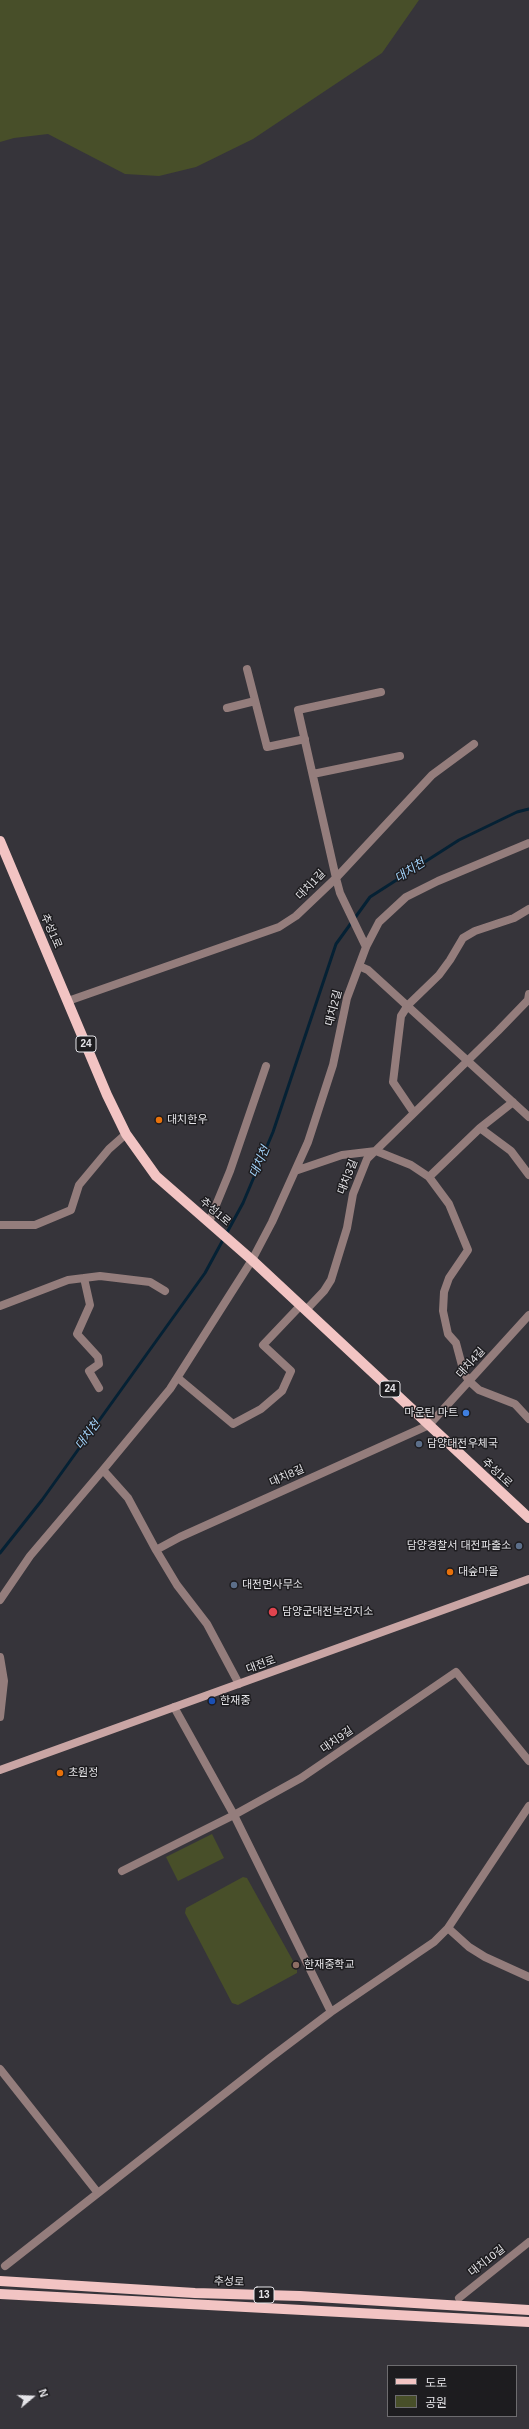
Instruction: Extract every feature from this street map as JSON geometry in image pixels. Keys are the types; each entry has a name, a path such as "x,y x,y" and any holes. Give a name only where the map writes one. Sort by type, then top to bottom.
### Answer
{"main road":[{"name":"추성1로","path":"0,841 126,1134 156,1176 252,1260 528,1515"},
{"name":"추성로","path":"0,2281 195,2293 300,2296 529,2310"},
{"name":"13","path":"0,2294 529,2322"}],"street":[{"path":"247,669 267,747 305,739"},
{"name":"대치1길","path":"68,1001 279,927 296,916 336,878 298,710 381,692"},
{"path":"227,708 255,701"},
{"path":"366,947 340,893 336,878 432,775 474,744"},
{"path":"313,774 400,756"},
{"name":"대치2길","path":"252,1260 308,1142 332,1064 347,998 366,947 379,922 406,897 438,881 529,843"},
{"path":"414,1113 393,1082 401,1016 408,1005 439,975 463,938 475,931 514,918 529,909"},
{"path":"359,966 368,970 408,1005 529,1117"},
{"name":"대치3길","path":"178,1378 233,1424 261,1409 282,1391 291,1370 263,1345 324,1291 331,1280 347,1228 353,1194 367,1159 523,1005 529,994"},
{"path":"209,1222 230,1171 266,1066"},
{"path":"429,1177 480,1128 513,1102"},
{"path":"480,1128 511,1151 529,1175"},
{"path":"0,1225 35,1225 71,1210 79,1185 109,1150 126,1134"},
{"path":"295,1171 342,1155 376,1151 411,1165 429,1177 449,1204 468,1250 449,1278 444,1292 443,1311 448,1334 456,1343 464,1373 469,1382 479,1390 514,1404 529,1419"},
{"path":"0,1600 30,1556 178,1378 252,1260"},
{"path":"0,1306 68,1280 100,1276 150,1282 166,1291"},
{"path":"84,1278 90,1305 77,1334 98,1357 99,1364 89,1371 99,1388"},
{"name":"대치4길","path":"429,1425 529,1315"},
{"name":"대치8길","path":"156,1550 194,1530 429,1425"},
{"path":"103,1470 128,1498 177,1585 207,1624 239,1684"},
{"name":"대전로","path":"0,1770 529,1579"},
{"path":"0,1658 4,1681 0,1717"},
{"name":"대치9길","path":"234,1815 301,1778 456,1672 529,1760"},
{"path":"174,1707 234,1815 331,2012"},
{"path":"5,2266 331,2012 434,1942 448,1928 529,1806"},
{"path":"122,1871 234,1815"},
{"path":"448,1928 469,1947 485,1957 529,1977"},
{"path":"0,2069 98,2194"},
{"name":"대치10길","path":"459,2298 529,2242"}],"green space":[{"path":"0,0 419,0 382,53 253,139 196,167 159,176 125,174 48,134 14,138 0,142"},
{"path":"212,1834 224,1858 178,1881 166,1857"},
{"path":"243,1877 247,1878 297,1968 297,1973 238,2005 232,2003 185,1913 186,1908"}],"waterway":[{"name":"대치천","path":"0,1553 42,1500 205,1273 243,1203 273,1132 336,944 370,897 459,840 517,812 529,809"}],"place":[{"name":"대치한우","path":"159,1120"},
{"name":"마운틴 마트","path":"466,1413"},
{"name":"담양대전우체국","path":"419,1444"},
{"name":"담양경찰서 대전파출소","path":"519,1546"},
{"name":"대숲마을","path":"450,1572"},
{"name":"대전면사무소","path":"234,1585"},
{"name":"담양군대전보건지소","path":"273,1612"},
{"name":"한재중","path":"212,1701"},
{"name":"초원정","path":"60,1773"},
{"name":"한재중학교","path":"296,1965"}]}
